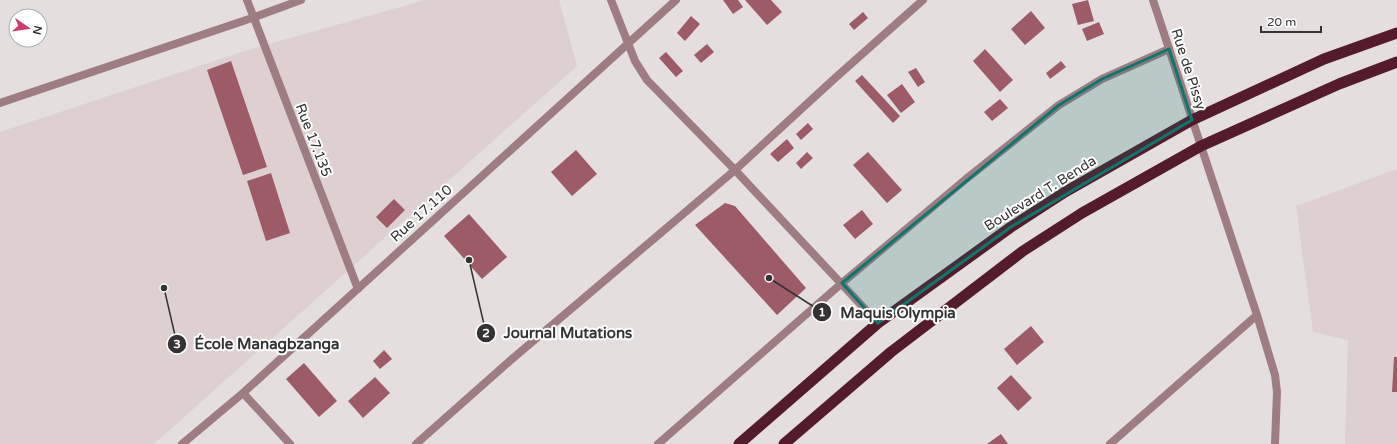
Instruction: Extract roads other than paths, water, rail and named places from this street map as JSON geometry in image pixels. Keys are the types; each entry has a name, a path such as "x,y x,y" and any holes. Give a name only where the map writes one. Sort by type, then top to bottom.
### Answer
{"highway":[{"name":"Boulevard T. Benda","path":"739,444 878,323 1011,227 1065,192 1192,120 1324,59 1397,33"},
{"path":"784,444 891,352 1023,252 1082,213 1201,146 1340,84 1397,62"}],"street":[{"name":"Rue 17.135","path":"246,0 358,289"},
{"path":"0,103 301,0"},
{"path":"611,0 635,61 647,80 735,170 878,323"},
{"name":"Rue 17.110","path":"182,444 243,393 676,0"},
{"path":"416,444 512,359 735,170 923,0"},
{"name":"Rue de Pissy","path":"1153,0 1257,315 1275,375 1277,392 1275,444"},
{"path":"658,444 842,283 960,184 1059,105 1102,80 1168,49"},
{"path":"1110,444 1257,315"},
{"path":"243,393 290,444"}],"place":[{"name":"Journal Mutations","path":"469,260"},
{"name":"Maquis Olympia","path":"769,278"},
{"name":"École Managbzanga","path":"164,288"}]}
